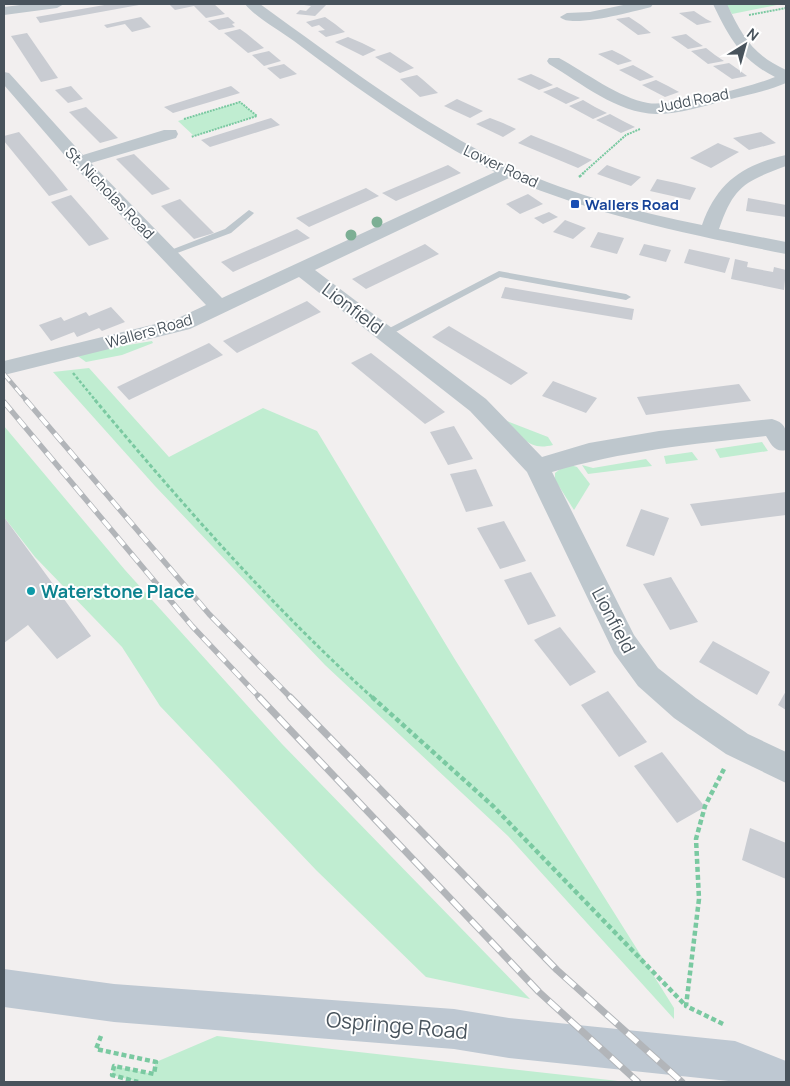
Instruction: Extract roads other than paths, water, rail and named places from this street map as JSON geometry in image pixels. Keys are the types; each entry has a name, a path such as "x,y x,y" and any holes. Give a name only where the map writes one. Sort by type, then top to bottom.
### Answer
{"main road":[{"name":"Ospringe Road","path":"4,988 114,1003 454,1029 509,1038 735,1061 786,1081"}],"street":[{"path":"4,12 57,4"},
{"name":"Lower Road","path":"252,4 370,89 452,143 509,172 608,208 708,233 786,248"},
{"path":"568,17 592,19 646,4"},
{"path":"720,4 735,34 747,52 773,71 786,76"},
{"path":"719,34 735,34"},
{"name":"Judd Road","path":"554,61 628,102 648,109 675,107 778,81 786,76"},
{"path":"576,73 596,67"},
{"name":"St. Nicholas Road","path":"4,76 79,162 219,307"},
{"path":"79,162 171,134"},
{"path":"708,233 723,196 734,185 761,170 786,160"},
{"name":"Wallers Road","path":"4,368 57,353 143,335 183,324 509,172"},
{"name":"Lionfield","path":"302,270 478,405 537,467 624,644 648,677 685,708 737,744 786,768"},
{"path":"537,467 589,452 659,439 772,426 783,443"}],"lane":[{"path":"168,253 228,231 249,213"},
{"path":"386,333 499,274 626,297"}],"railway":[{"path":"4,374 27,401"},
{"path":"26,400 209,614 291,698"},
{"path":"4,402 192,626 260,698"},
{"path":"259,697 539,992 638,1082"},
{"path":"290,697 557,970 682,1082"}],"place":[{"name":"Wallers Road","path":"575,204"},
{"name":"Waterstone Place","path":"31,591"}]}
